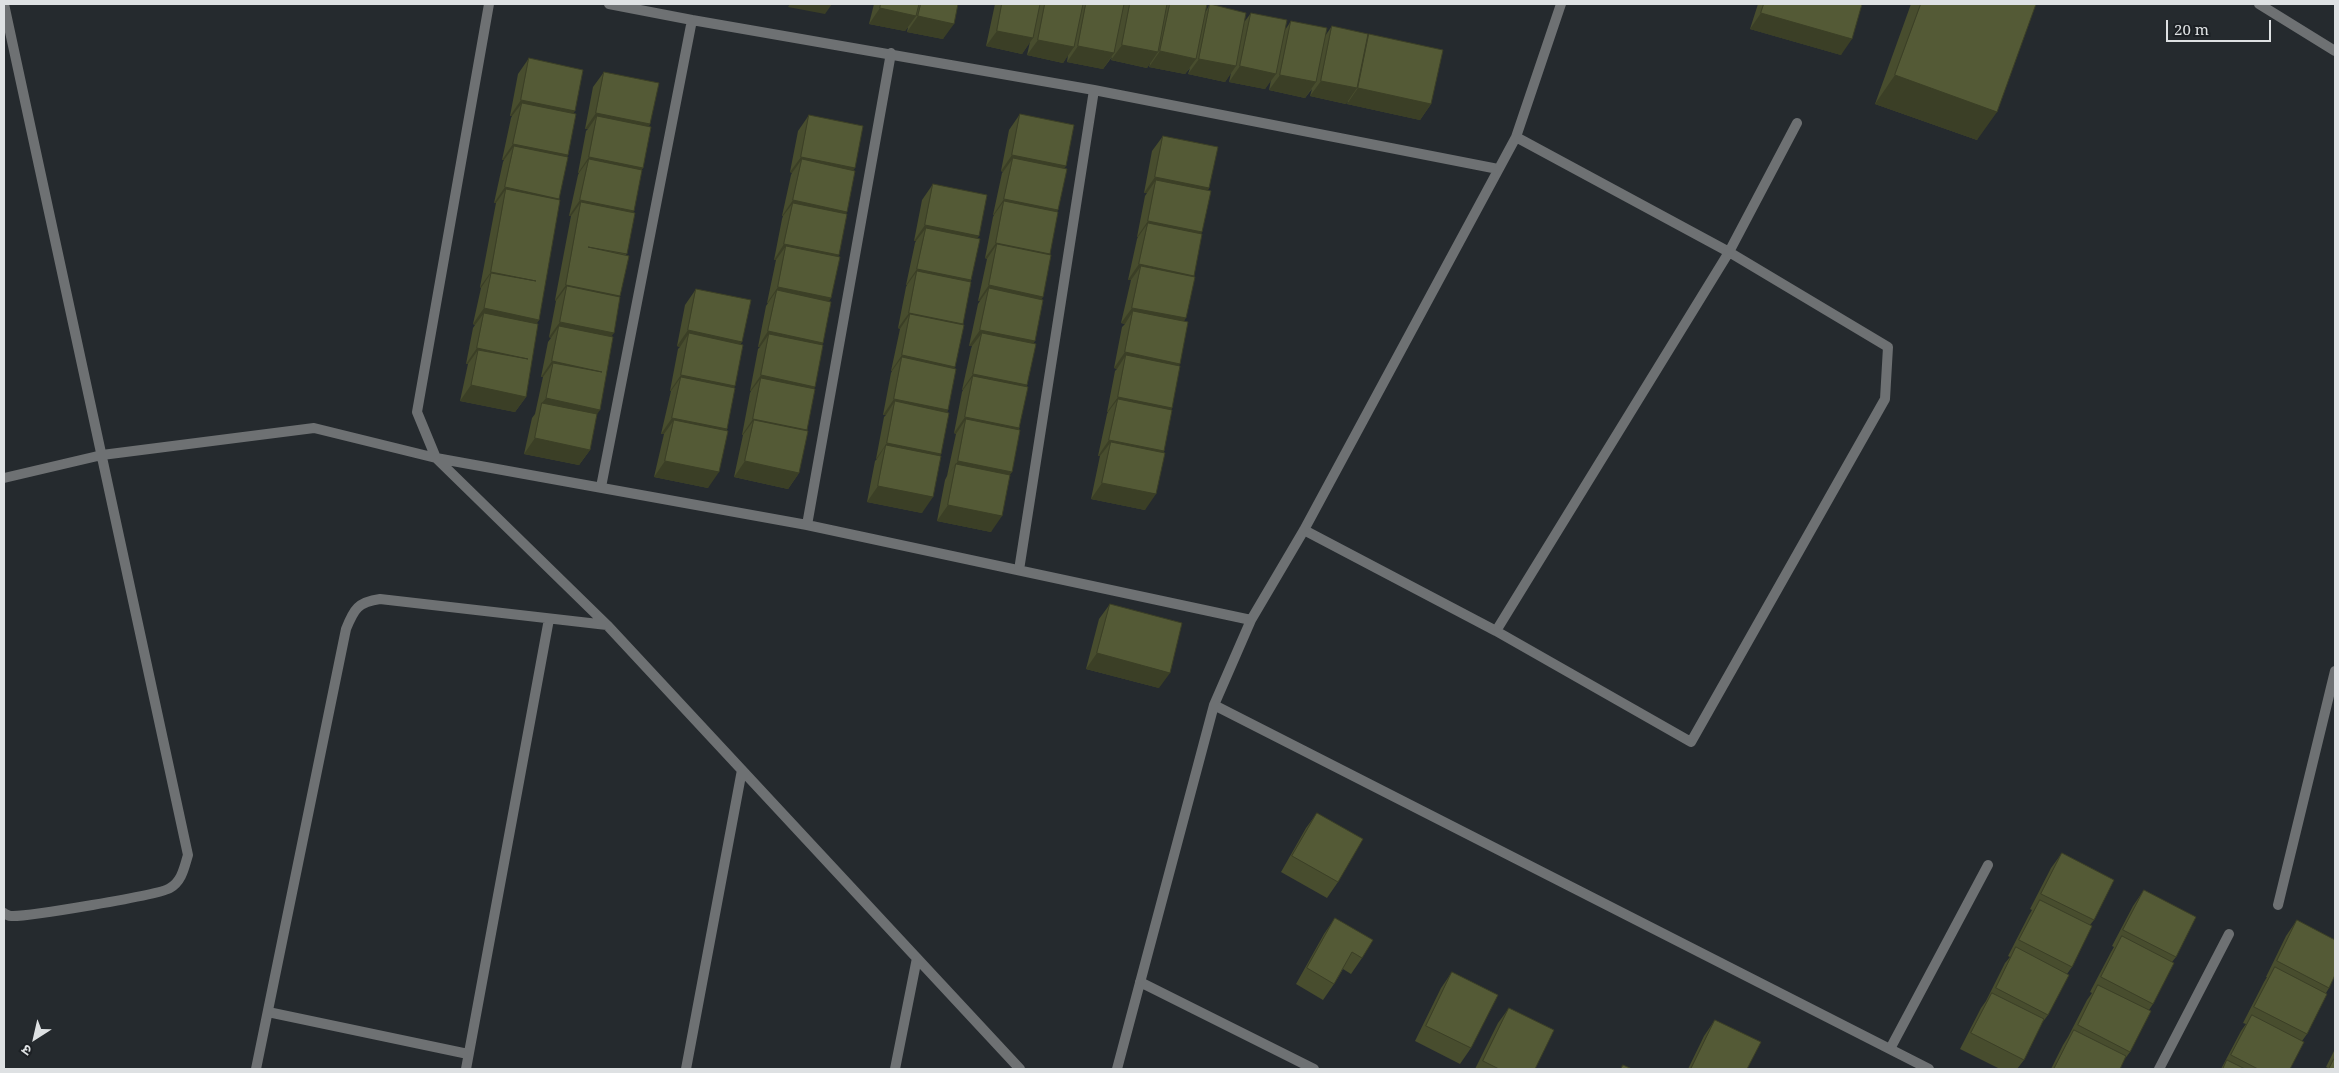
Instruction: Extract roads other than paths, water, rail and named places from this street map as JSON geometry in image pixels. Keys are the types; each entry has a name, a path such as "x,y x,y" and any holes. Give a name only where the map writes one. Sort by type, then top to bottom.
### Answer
{"street":[{"path":"4,4 188,855 182,876 170,889 146,896 34,913 10,916 4,913"},
{"path":"490,4 417,412 436,458 607,625 1020,1069"},
{"path":"609,4 1094,90 1498,169"},
{"path":"1117,1069 1214,705 1251,620 1304,530 1516,137 1561,4"},
{"path":"2259,4 2335,51"},
{"path":"601,487 692,20"},
{"path":"807,525 891,53"},
{"path":"1019,570 1094,90"},
{"path":"1496,631 1729,252 1797,123"},
{"path":"1304,530 1496,631 1691,742 1885,399 1888,347 1729,252 1516,137"},
{"path":"4,478 102,455 314,428 436,458 807,525 1251,620"},
{"path":"256,1069 346,629 357,608 366,601 380,599 549,620 607,625"},
{"path":"466,1069 549,620"},
{"path":"2278,905 2335,671"},
{"path":"1214,705 1929,1069"},
{"path":"686,1069 742,770"},
{"path":"1890,1049 1988,865"},
{"path":"2159,1069 2229,934"},
{"path":"895,1069 917,958"},
{"path":"1140,982 1314,1069"},
{"path":"268,1012 468,1054"}]}
